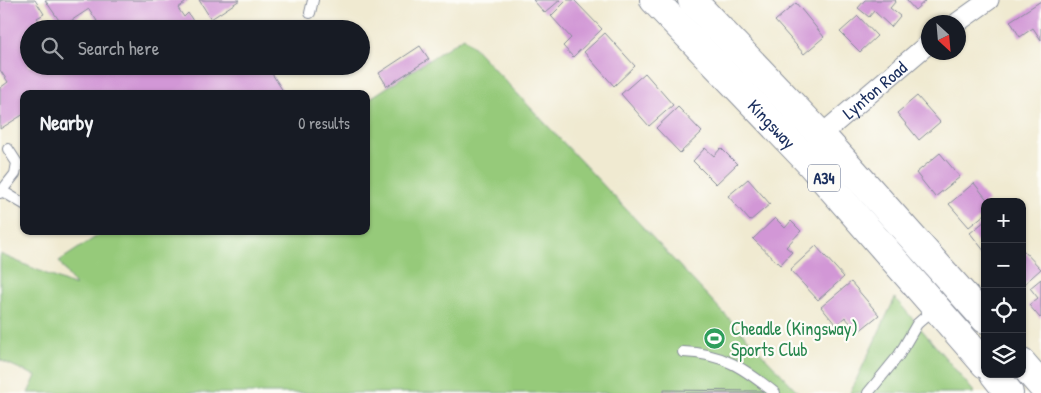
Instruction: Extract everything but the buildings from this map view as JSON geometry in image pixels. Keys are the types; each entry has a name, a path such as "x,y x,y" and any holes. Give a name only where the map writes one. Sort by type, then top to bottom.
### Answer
{"highway":[{"name":"Kingsway","path":"654,0 808,161 981,359"},
{"name":"Kingsway","path":"692,0 821,135 981,315"},
{"path":"1026,368 1041,385"},
{"path":"997,378 1010,393"}],"street":[{"path":"966,16 989,0"},
{"name":"Lynton Road","path":"821,135 921,50"}],"lane":[{"path":"310,13 313,0"},
{"path":"8,149 18,163 15,174 1,192 20,202"},
{"path":"868,393 899,355 917,324 937,307"},
{"path":"683,352 703,353 732,363 775,393"}],"green space":[{"path":"464,37 799,393 28,393 36,376 0,360 0,254 75,286 59,261 99,235 370,235 370,98"},
{"name":"Cheadle (Kingsway) Sports Club","path":"895,298 975,393 850,393"}],"place":[{"name":"Cheadle (Kingsway) Sports Club","path":"715,338"}]}
